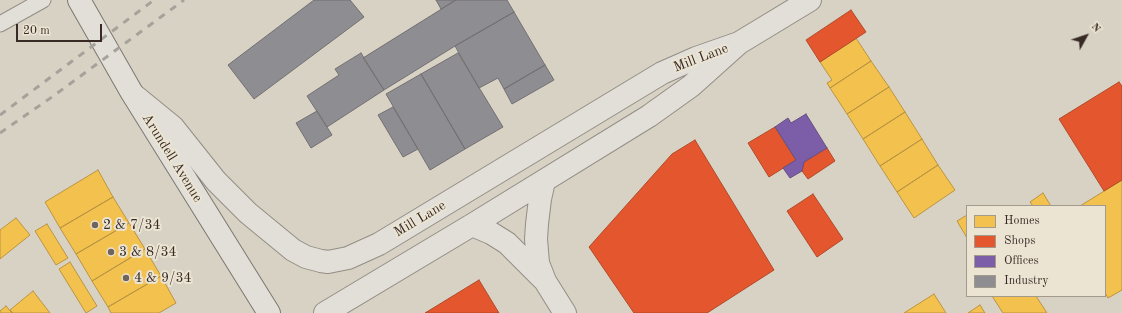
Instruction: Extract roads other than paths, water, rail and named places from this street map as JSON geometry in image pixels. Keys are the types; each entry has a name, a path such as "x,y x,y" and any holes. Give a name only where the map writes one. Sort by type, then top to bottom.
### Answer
{"street":[{"name":"Arundell Avenue","path":"79,0 132,93 269,313"},
{"name":"Mill Lane","path":"325,313 649,116 691,86 739,43 810,0"},
{"name":"Mill Lane","path":"132,93 173,128 216,181 248,213 293,250 306,257 328,262 348,258 379,244 662,73 696,58 739,43"},
{"path":"544,181 538,212 536,239 538,263 545,282"},
{"path":"472,225 491,233 512,248 545,282 565,313"}],"lane":[{"path":"0,24 44,0"}],"railway":[{"path":"0,115 154,0"},
{"path":"0,133 52,97 184,0"}],"place":[{"name":"2 & 7/34","path":"95,225"},
{"name":"3 & 8/34","path":"111,252"},
{"name":"4 & 9/34","path":"126,278"}]}
